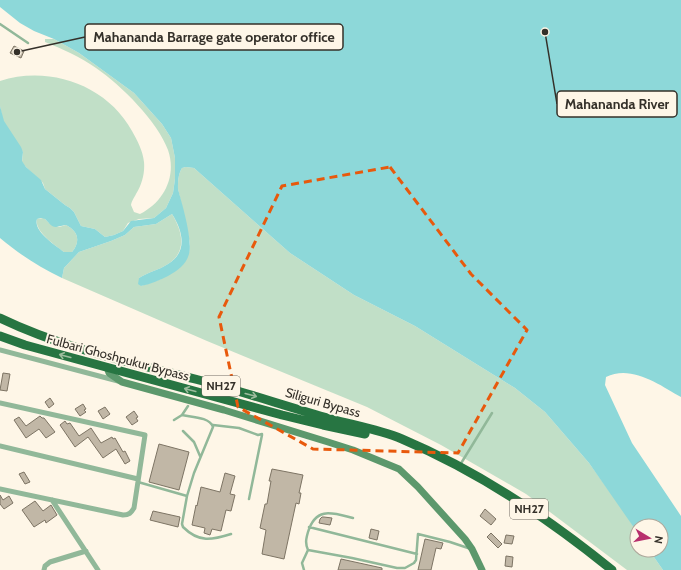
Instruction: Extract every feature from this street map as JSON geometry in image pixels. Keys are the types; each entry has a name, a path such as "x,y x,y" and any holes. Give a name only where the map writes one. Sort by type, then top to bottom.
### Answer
{"highway":[{"name":"Siliguri Bypass","path":"0,318 42,337 85,350 267,399 400,438 459,466 552,524 612,570"},
{"name":"Fulbari Ghoshpukur Bypass","path":"0,336 25,345 323,425 377,436 440,458"}],"main road":[{"path":"107,367 109,373 122,382 266,422 353,450 399,469 418,487 458,531 472,549 482,570"}],"street":[{"path":"0,350 122,382"},
{"path":"0,403 145,435 134,508 128,515 0,489"},
{"path":"0,446 138,480"},
{"path":"52,500 98,570"},
{"path":"44,570 45,566 50,562 86,550"}],"lane":[{"path":"0,24 28,43"},
{"path":"174,420 182,415 188,406"},
{"path":"459,466 492,413"},
{"path":"182,415 208,420 213,425 239,428 262,434 249,499"},
{"path":"213,425 200,457 187,496 182,524 184,529 196,536 210,540 232,534"},
{"path":"184,431 194,442 200,457"},
{"path":"138,480 187,496"},
{"path":"304,570 302,563 308,550 306,542 314,519 322,513 333,513 353,518"},
{"path":"310,527 417,554"},
{"path":"308,550 397,568 405,568 410,566 416,560 418,534 472,549"},
{"path":"410,566 413,570"}],"highlighted area":[{"path":"390,167 471,274 527,330 458,453 313,449 238,407 219,317 282,186"}],"green space":[{"path":"45,39 54,39 79,53 134,93 162,124 171,138 175,158 173,193 166,208 154,218 139,219 128,223 123,231 105,237 95,229 81,226 74,212 45,189 43,183 22,162 23,152 3,121 0,106 0,81 19,77 38,76 57,78 75,83 92,91 108,102 121,115 138,142 143,158 144,166 141,182 131,205 134,212 140,214 156,203 166,187 171,169 168,150 163,139 138,105 106,75 84,60 45,42"},
{"path":"182,168 194,168 290,253 354,295 415,326 515,388 545,412 589,463 629,519 629,558 655,558 663,570 627,570 526,494 441,445 367,407 207,341 62,278 64,268 79,252 125,235 134,227 156,224 172,214 176,220 181,240 181,247 178,253 168,264 139,278 141,286 161,279 189,253 190,244 178,189 178,181"},
{"path":"44,218 49,223 59,227 66,225 76,233 77,244 72,252 64,252 42,233 37,224 37,219"}],"water":[{"path":"0,0 681,0 681,397 655,382 635,374 625,373 606,377 605,385 632,443 681,516 681,570 663,570 655,558 669,558 669,518 629,518 629,520 589,463 545,412 515,388 415,326 354,295 290,253 194,168 182,168 178,181 178,189 190,240 188,258 175,272 152,283 141,286 138,284 139,278 165,266 179,254 182,241 181,234 172,214 156,224 134,227 125,235 79,252 64,268 62,278 30,260 0,238 0,106 4,121 21,147 23,152 22,161 26,167 41,180 45,189 74,212 81,226 95,229 105,237 123,231 131,221 154,218 166,208 173,193 175,179 175,158 171,138 162,124 134,93 79,53 20,23 0,7","holes":["37,219 45,219 54,227 66,225 76,233 77,244 72,252 64,252 50,242 38,228"]}],"building":[{"path":"14,46 24,51 21,58 10,53"},
{"path":"3,373 10,374 7,391 0,390"},
{"path":"50,398 54,404 49,408 45,402"},
{"path":"83,404 86,412 80,416 75,409"},
{"path":"105,407 110,414 103,419 98,411"},
{"path":"134,411 138,417 136,418 138,421 132,425 126,417"},
{"path":"40,416 44,418 55,432 46,438 39,429 26,438 14,420 19,417 26,426"},
{"path":"65,421 67,424 70,423 79,436 91,428 101,443 112,437 113,439 115,438 123,452 125,451 130,461 125,464 116,449 103,458 88,437 75,447 60,425"},
{"path":"159,444 189,452 179,490 149,482"},
{"path":"272,469 303,475 299,493 301,493 299,504 296,503 284,559 262,554 266,530 260,528 265,504 267,504 271,481 269,481"},
{"path":"24,472 30,482 25,484 19,474"},
{"path":"225,473 235,476 230,494 235,495 231,511 226,510 221,531 212,529 210,535 204,533 205,528 192,525 196,505 197,506 201,487 220,492"},
{"path":"0,495 3,500 9,496 13,503 4,509 0,504"},
{"path":"35,501 43,511 51,505 57,515 46,523 45,520 34,527 22,510"},
{"path":"485,509 496,519 491,525 480,516"},
{"path":"153,511 180,517 178,527 150,520"},
{"path":"322,517 332,518 330,525 319,523"},
{"path":"371,529 379,531 377,540 369,538"},
{"path":"491,533 502,544 498,548 487,537"},
{"path":"506,535 514,536 512,544 504,543"},
{"path":"425,539 443,543 441,549 436,548 431,570 418,570"},
{"path":"506,556 513,557 512,567 505,566"},
{"path":"341,559 382,568 382,570 338,570"}],"place":[{"name":"Mahananda River","path":"545,32"},
{"name":"Mahananda Barrage gate operator office","path":"17,52"}]}
